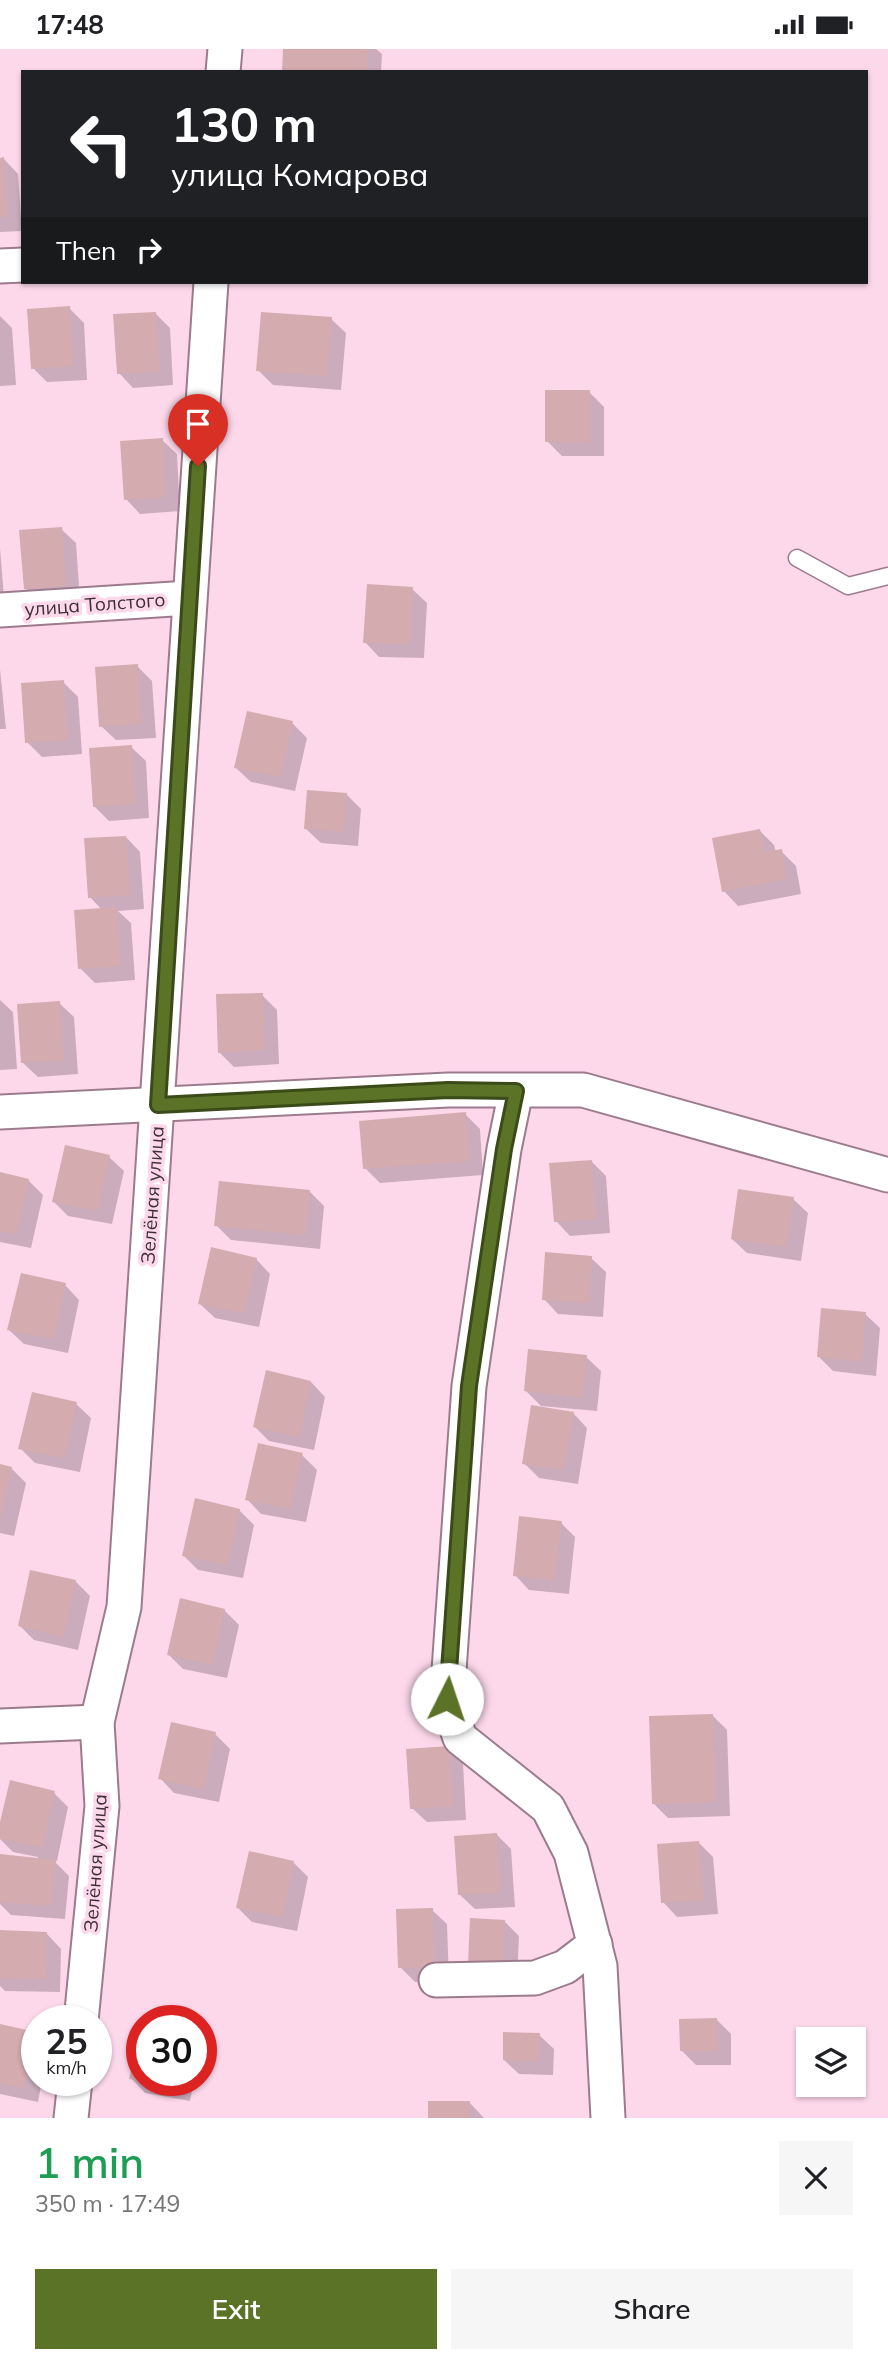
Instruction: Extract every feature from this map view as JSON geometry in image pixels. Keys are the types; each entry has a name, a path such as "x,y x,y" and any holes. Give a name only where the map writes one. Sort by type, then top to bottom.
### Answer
{"street":[{"path":"223,70 225,49"},
{"path":"0,266 21,265"},
{"name":"Зелёная улица","path":"83,2005 102,1805 97,1722 124,1607 211,284"},
{"name":"улица Толстого","path":"0,610 189,598"},
{"path":"0,1112 448,1090 583,1090 888,1175"},
{"path":"516,1091 504,1149 469,1386 447,1699 460,1738 548,1808 570,1853 600,1966 608,2118"},
{"path":"0,1726 97,1722"},
{"path":"436,1980 535,1978 565,1967 595,1944"},
{"path":"75,2096 76,2117"}],"lane":[{"path":"797,558 848,586 888,576"}],"building":[{"path":"283,49 368,49 367,70 282,70"},
{"path":"4,157 8,217 0,217 0,158"},
{"path":"70,306 74,366 31,369 27,309"},
{"path":"156,312 160,371 117,374 113,314"},
{"path":"261,312 332,317 327,376 256,371"},
{"path":"545,390 590,390 590,442 545,442"},
{"path":"163,438 166,497 124,500 120,441"},
{"path":"62,527 67,586 24,589 19,530"},
{"path":"367,584 413,587 410,644 363,643"},
{"path":"138,664 142,724 99,727 95,667"},
{"path":"64,680 68,740 25,743 21,683"},
{"path":"247,711 293,721 281,777 234,768"},
{"path":"132,745 136,804 93,807 89,748"},
{"path":"307,790 347,793 344,832 304,829"},
{"path":"760,829 765,852 782,849 787,879 722,892 712,838"},
{"path":"126,836 131,895 88,898 84,838"},
{"path":"117,907 121,966 78,969 74,910"},
{"path":"263,993 265,1050 218,1053 216,994"},
{"path":"60,1001 64,1060 21,1063 17,1004"},
{"path":"466,1112 470,1161 363,1169 359,1121"},
{"path":"65,1145 110,1155 98,1211 52,1202"},
{"path":"592,1160 596,1219 554,1222 549,1163"},
{"path":"0,1172 29,1179 17,1234 0,1231"},
{"path":"219,1181 310,1190 306,1235 214,1226"},
{"path":"738,1189 794,1197 787,1247 731,1239"},
{"path":"211,1247 257,1258 244,1313 198,1304"},
{"path":"545,1252 592,1256 589,1303 542,1300"},
{"path":"21,1273 66,1283 54,1339 7,1330"},
{"path":"821,1308 866,1312 862,1362 817,1357"},
{"path":"528,1349 587,1355 583,1398 524,1391"},
{"path":"266,1370 311,1381 300,1437 253,1427"},
{"path":"32,1392 77,1402 65,1458 18,1449"},
{"path":"531,1405 574,1412 564,1470 522,1464"},
{"path":"258,1443 303,1453 291,1509 245,1500"},
{"path":"0,1464 12,1467 1,1517 0,1517"},
{"path":"195,1498 240,1509 228,1565 182,1556"},
{"path":"519,1516 562,1521 555,1580 513,1576"},
{"path":"30,1570 76,1580 64,1637 18,1626"},
{"path":"180,1598 225,1609 213,1665 167,1655"},
{"path":"713,1714 716,1802 652,1804 649,1716"},
{"path":"171,1722 216,1732 204,1789 158,1779"},
{"path":"449,1746 453,1806 410,1809 406,1749"},
{"path":"10,1780 55,1791 43,1847 0,1839 0,1822"},
{"path":"497,1833 501,1893 458,1895 454,1836"},
{"path":"699,1841 704,1900 661,1903 657,1844"},
{"path":"249,1851 294,1861 283,1917 236,1908"},
{"path":"0,1854 56,1860 51,1906 0,1902"},
{"path":"433,1908 435,1967 398,1968 396,1909"},
{"path":"470,1918 505,1920 503,1965 468,1964"},
{"path":"0,1930 47,1932 46,1979 0,1978"},
{"path":"717,2018 718,2051 680,2051 679,2019"},
{"path":"0,2024 21,2029 21,2087 0,2083"},
{"path":"503,2032 540,2033 539,2061 503,2060"},
{"path":"428,2101 470,2101 470,2118 428,2118"}],"route":[{"path":"198,466 158,1105 448,1090 516,1091 504,1149 469,1386 447,1699"}]}
